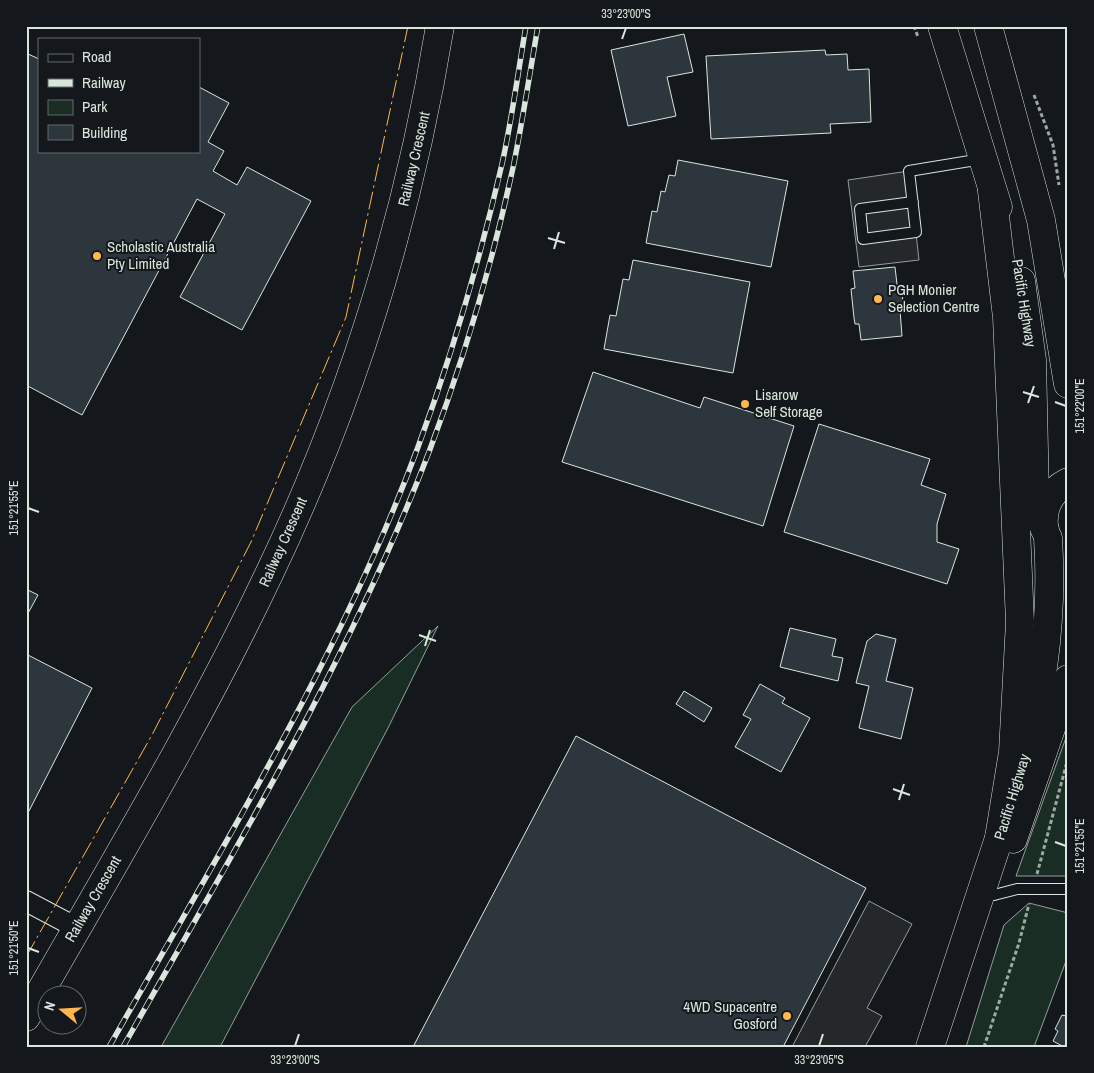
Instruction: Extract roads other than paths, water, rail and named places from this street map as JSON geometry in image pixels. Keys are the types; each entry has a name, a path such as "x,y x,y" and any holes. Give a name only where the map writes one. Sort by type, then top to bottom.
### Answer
{"main road":[{"name":"Railway Crescent","path":"26,1017 195,720 246,623 296,516 382,286 417,150 440,26"},
{"name":"Pacific Highway","path":"930,1047 1023,764 1040,690 1050,613 1054,541 1036,497 1032,360 1018,258 992,191 942,26"},
{"name":"Pacific Highway","path":"988,26 1040,220 1068,384"},
{"path":"992,191 1007,317 1020,622 1013,752 999,838"},
{"path":"1054,541 1045,508 1049,498 1056,490 1068,482"},
{"name":"Pacific Highway","path":"944,1047 994,895 1066,691"}],"street":[{"path":"26,901 77,928"}],"lane":[{"path":"913,202 860,209 863,239 916,232 913,202 909,172 983,159"},
{"path":"994,895 1017,889 1068,889"}],"railway":[{"path":"109,1047 276,753 315,678 387,525 418,447 454,342 475,271 506,147 526,26"},
{"path":"123,1047 247,829 326,681 363,606 429,452 466,346 497,236 514,163 538,26"}],"place":[{"name":"Scholastic Australia Pty Limited","path":"97,256"},
{"name":"PGH Monier Selection Centre","path":"878,299"},
{"name":"Lisarow Self Storage","path":"745,404"},
{"name":"4WD Supacentre Gosford","path":"787,1016"}]}
